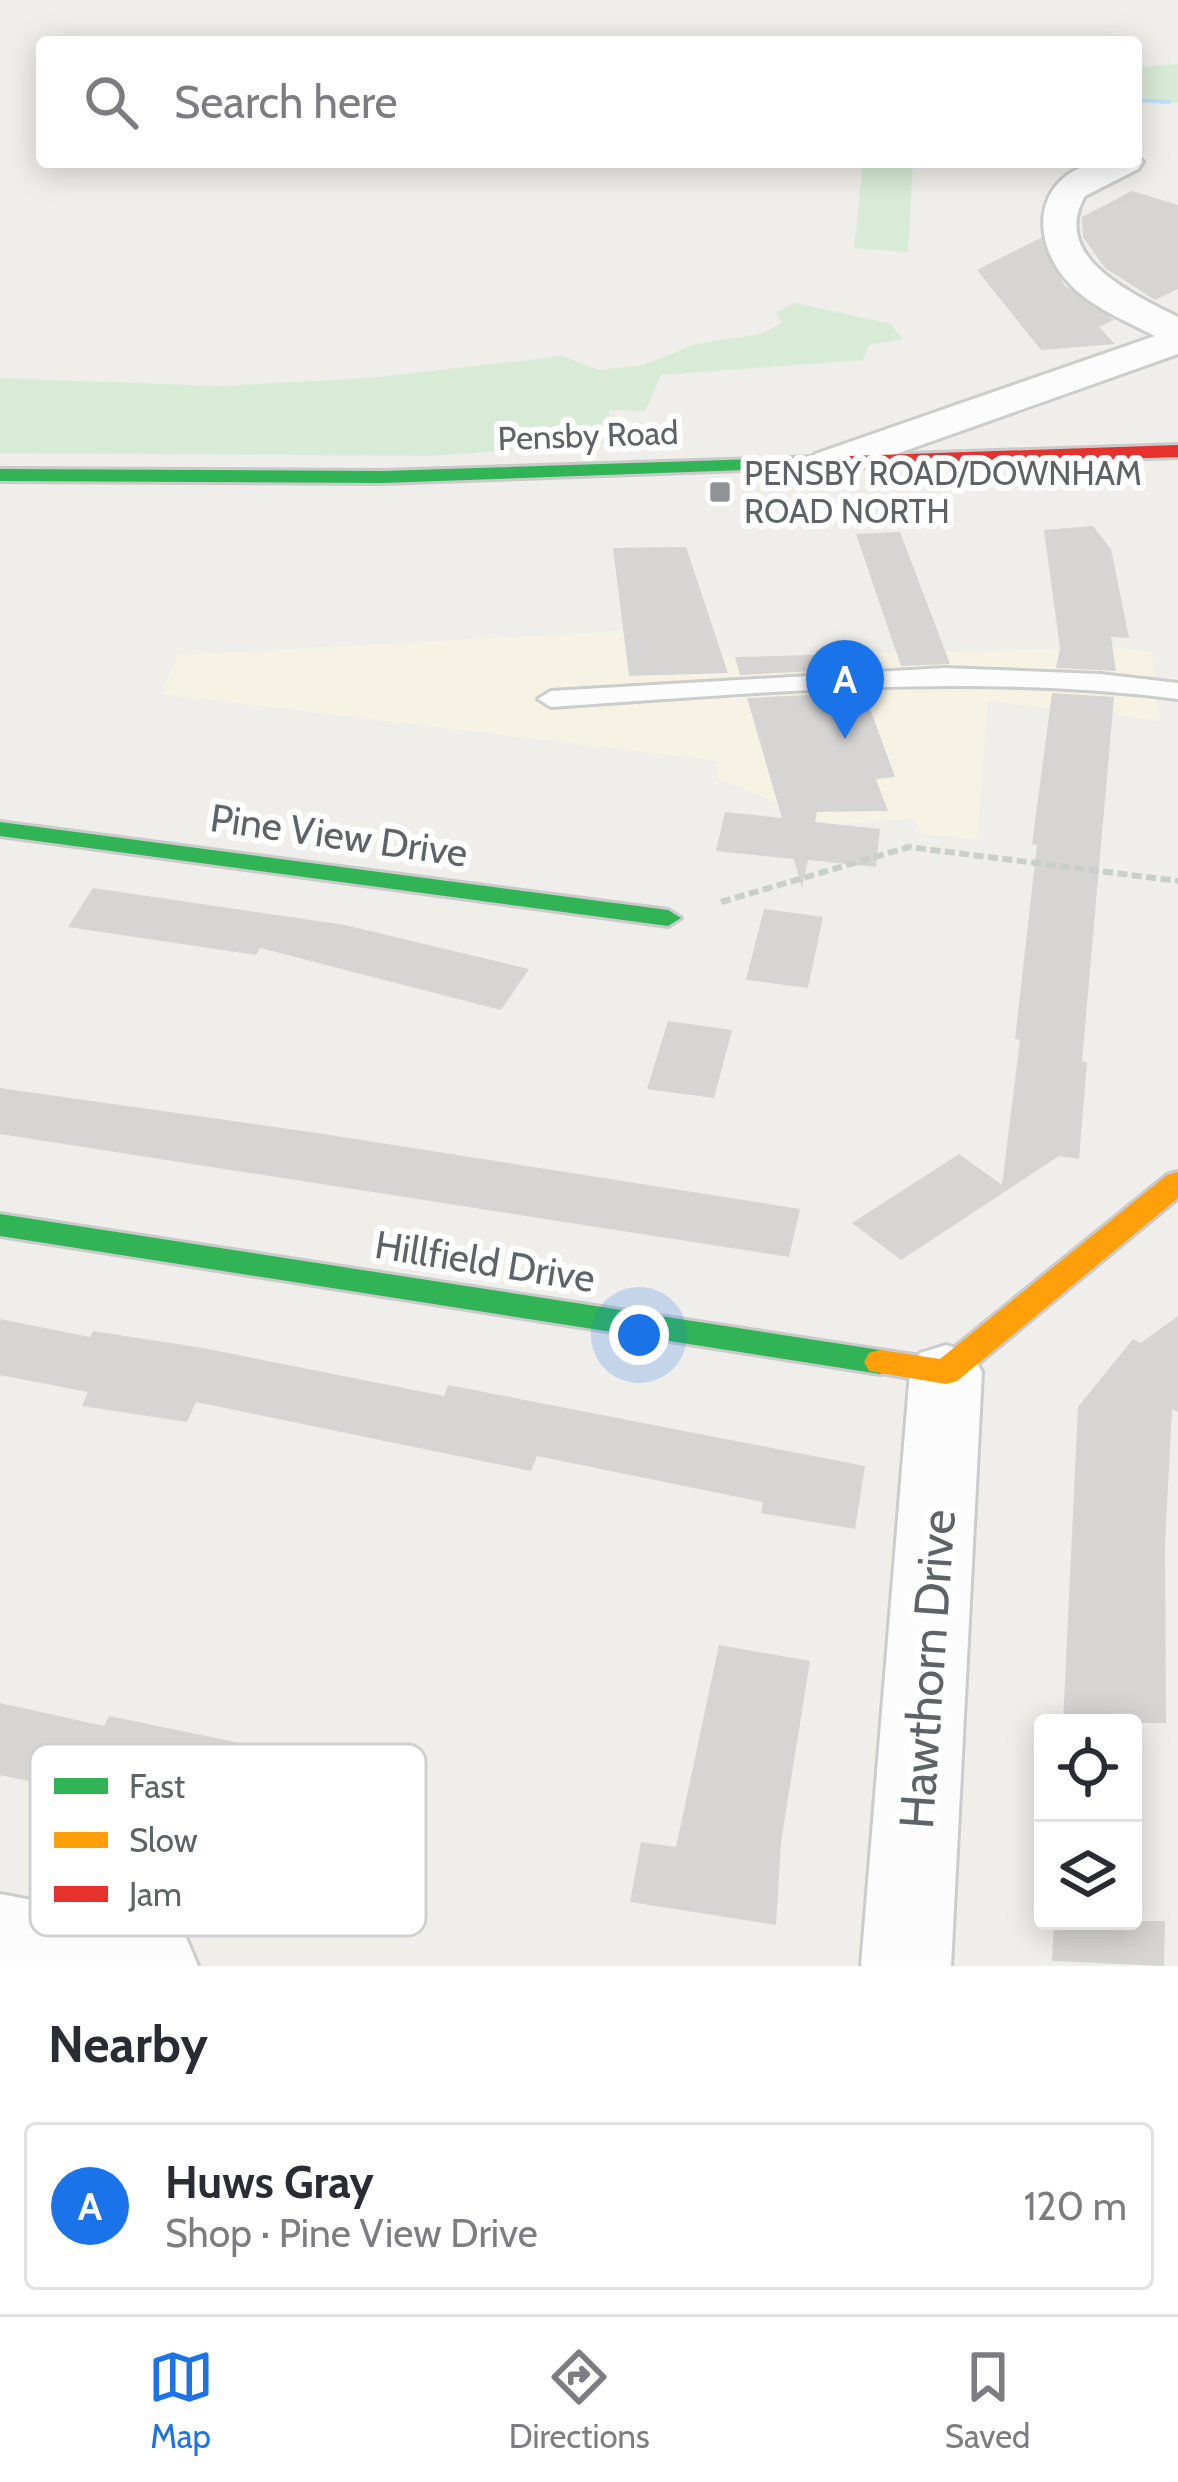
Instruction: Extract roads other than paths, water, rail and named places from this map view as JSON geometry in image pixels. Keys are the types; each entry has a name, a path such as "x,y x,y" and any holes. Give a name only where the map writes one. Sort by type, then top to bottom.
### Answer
{"street":[{"path":"1112,168 1072,186 1059,201 1058,226 1069,259 1092,285 1178,336"},
{"path":"830,463 1178,336"},
{"name":"Pensby Road","path":"0,475 210,481 1178,451"},
{"name":"Pine View Drive","path":"0,829 668,918"},
{"path":"946,1372 1178,1182"},
{"name":"Hillfield Drive","path":"0,1225 946,1372"},
{"name":"Hawthorn Drive","path":"906,1966 946,1372"},
{"path":"0,1936 153,1966"}],"lane":[{"path":"550,699 1014,673 1178,691"}],"waterway":[{"path":"1142,100 1169,102"}],"place":[{"name":"PENSBY ROAD/DOWNHAM ROAD NORTH","path":"720,492"},
{"name":"Huws Gray","path":"845,739"}]}
